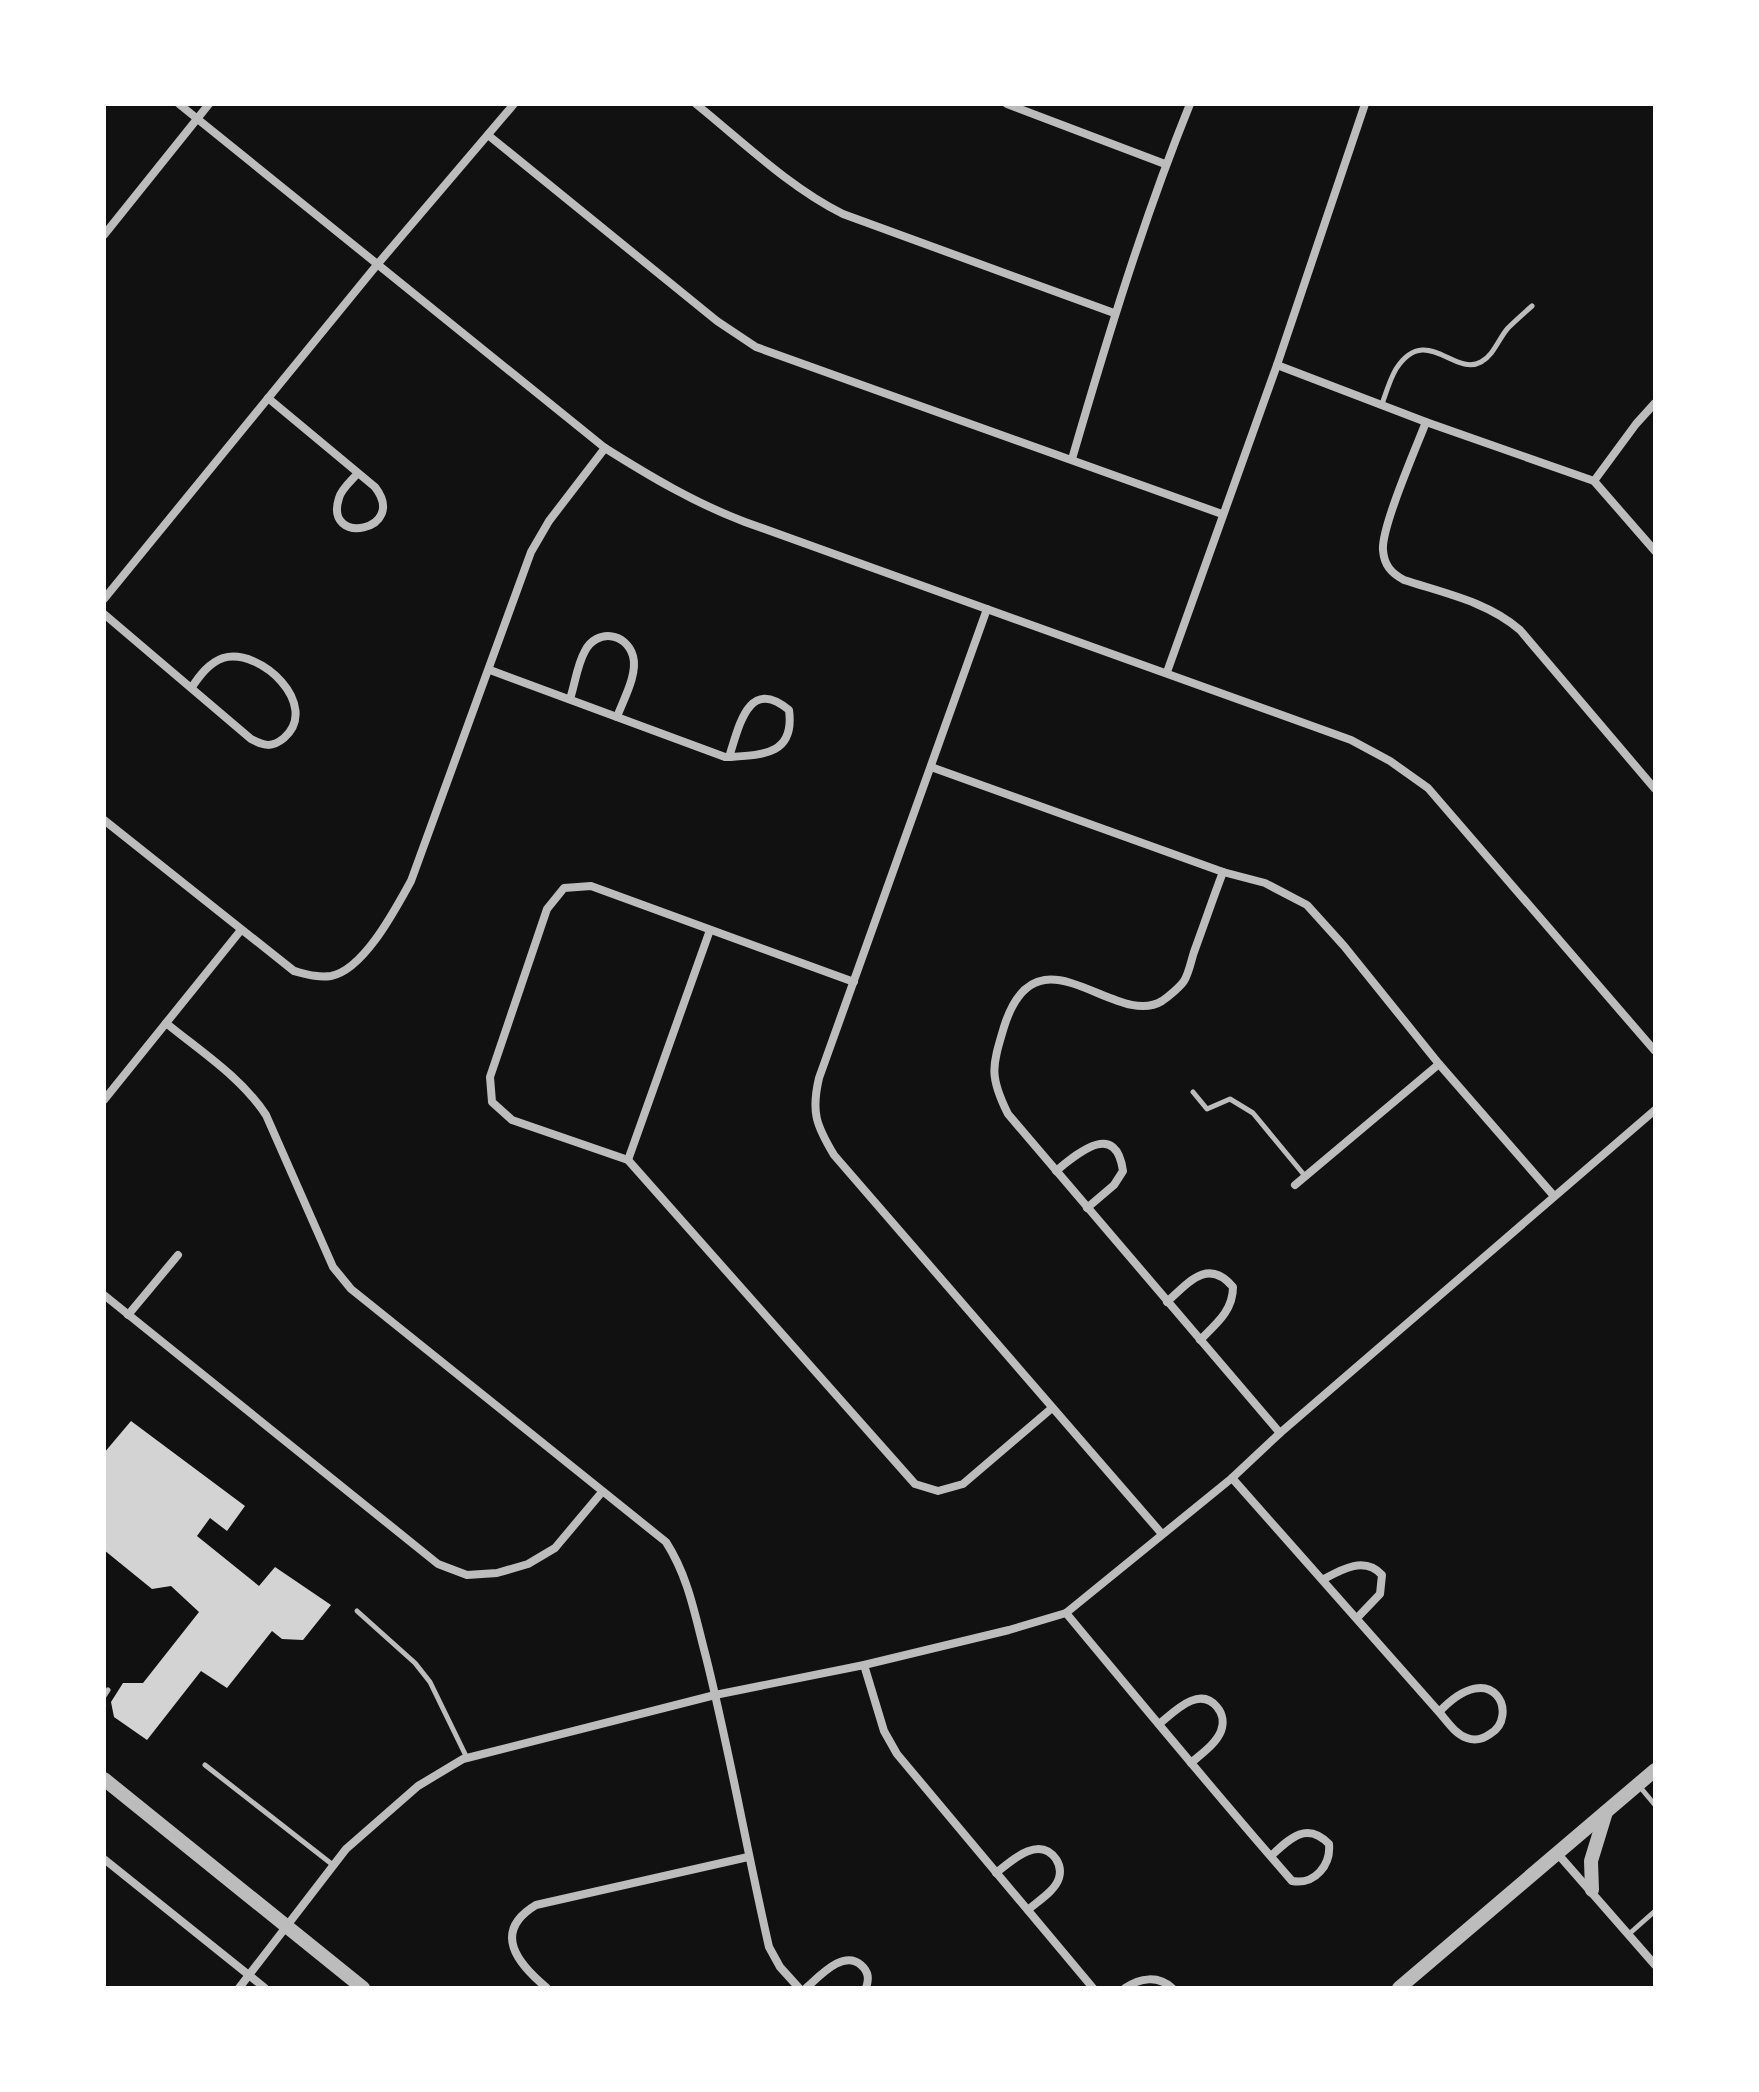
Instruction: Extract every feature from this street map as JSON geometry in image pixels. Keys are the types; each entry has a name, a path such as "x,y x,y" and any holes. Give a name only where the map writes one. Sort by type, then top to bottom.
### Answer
{"street":[{"path":"179,104 605,448 660,483 706,507 1351,740 1390,761 1428,788 1655,1051"},
{"path":"104,235 209,104"},
{"path":"104,599 376,266 514,104"},
{"path":"696,104 808,194 843,214 1114,313"},
{"path":"1007,104 1030,108 1165,164"},
{"path":"1072,459 1114,313 1165,164 1190,104"},
{"path":"1167,672 1277,365 1365,104"},
{"path":"488,135 717,321 756,347 1222,514"},
{"path":"1277,365 1594,481 1655,551"},
{"path":"268,398 375,487 383,503 382,511 370,527 359,530 348,527 340,519 338,510 342,492 358,473"},
{"path":"1594,481 1655,403"},
{"path":"1426,422 1383,540 1386,565 1393,574 1404,580 1504,616 1520,630 1655,789"},
{"path":"104,820 294,971 313,976 333,976 351,967 381,929 411,881 531,552 549,521 605,448"},
{"path":"987,609 819,1078 814,1102 818,1127 834,1155 1162,1534"},
{"path":"104,614 251,739 265,747 276,744 292,730 295,720 291,696 283,684 258,663 241,657 223,658 202,671 192,687"},
{"path":"570,699 585,651 594,640 605,635 616,637 627,645 633,658 632,674 617,717"},
{"path":"490,670 729,757 774,751 785,740 791,727 789,710 778,701 764,698 753,703 743,713 729,757"},
{"path":"931,767 1223,872 1265,883 1307,905 1554,1196"},
{"path":"1223,872 1184,980 1160,1003 1137,1007 1067,981 1043,980 1020,993 1009,1011 993,1064 995,1089 1008,1114 1280,1433"},
{"path":"854,982 591,886 564,888 547,909 490,1077 492,1102 512,1120 628,1160 915,1484 938,1491 963,1484 1052,1408"},
{"path":"104,1100 241,930"},
{"path":"628,1160 710,930"},
{"path":"166,1023 243,1086 266,1115 333,1267 351,1289 666,1542 681,1566 715,1695 769,1947 780,1967 799,1988"},
{"path":"1295,1185 1439,1064"},
{"path":"239,1988 346,1849 418,1786 467,1758 715,1695 864,1665 1009,1630 1066,1613 1232,1478 1280,1433 1655,1110"},
{"path":"1056,1171 1085,1147 1098,1143 1111,1146 1121,1157 1123,1171 1114,1185 1087,1208"},
{"path":"128,1315 178,1255"},
{"path":"1167,1302 1196,1276 1211,1273 1224,1277 1233,1287 1233,1300 1226,1314 1200,1340"},
{"path":"104,1295 438,1564 467,1575 497,1573 528,1564 555,1548 602,1492"},
{"path":"1232,1478 1324,1579 1357,1618 1439,1712 1457,1732 1468,1739 1482,1739 1497,1730 1503,1718 1502,1706 1488,1688 1477,1687 1462,1692 1439,1712"},
{"path":"1324,1579 1354,1565 1376,1568 1382,1575 1380,1594 1357,1618"},
{"path":"1066,1613 1292,1881 1308,1881 1319,1874 1328,1861 1329,1844 1321,1835 1311,1832 1298,1835 1271,1856"},
{"path":"864,1665 889,1741 1093,1988"},
{"path":"1159,1724 1194,1699 1203,1698 1217,1707 1223,1721 1221,1731 1215,1741 1191,1763"},
{"path":"1399,1988 1655,1770"},
{"path":"104,1779 363,1988"},
{"path":"1592,1890 1591,1861 1606,1811"},
{"path":"996,1873 1016,1857 1033,1849 1045,1849 1055,1857 1061,1868 1059,1880 1028,1910"},
{"path":"1557,1853 1655,1965"},
{"path":"547,1988 526,1971 514,1948 516,1922 524,1912 536,1905 748,1857"},
{"path":"104,1859 265,1988"},
{"path":"806,1988 837,1963 849,1960 856,1961 867,1971 869,1978 866,1988"},
{"path":"1125,1988 1150,1979 1165,1982 1172,1988"}],"lane":[{"path":"1381,405 1397,368 1418,350 1429,349 1462,363 1480,362 1491,353 1507,329 1532,306"},
{"path":"1193,1092 1207,1109 1230,1099 1249,1109 1305,1176"},
{"path":"357,1611 415,1663 430,1682 467,1758"},
{"path":"104,1696 108,1690"},
{"path":"205,1765 333,1865"},
{"path":"1638,1785 1655,1805"},
{"path":"1629,1934 1655,1911"}],"building":[{"path":"131,1421 245,1506 227,1531 210,1518 197,1536 259,1586 275,1567 331,1605 303,1640 282,1639 272,1631 227,1688 201,1671 147,1740 114,1717 111,1702 123,1683 143,1683 199,1612 171,1586 152,1589 104,1550 104,1453"}]}
